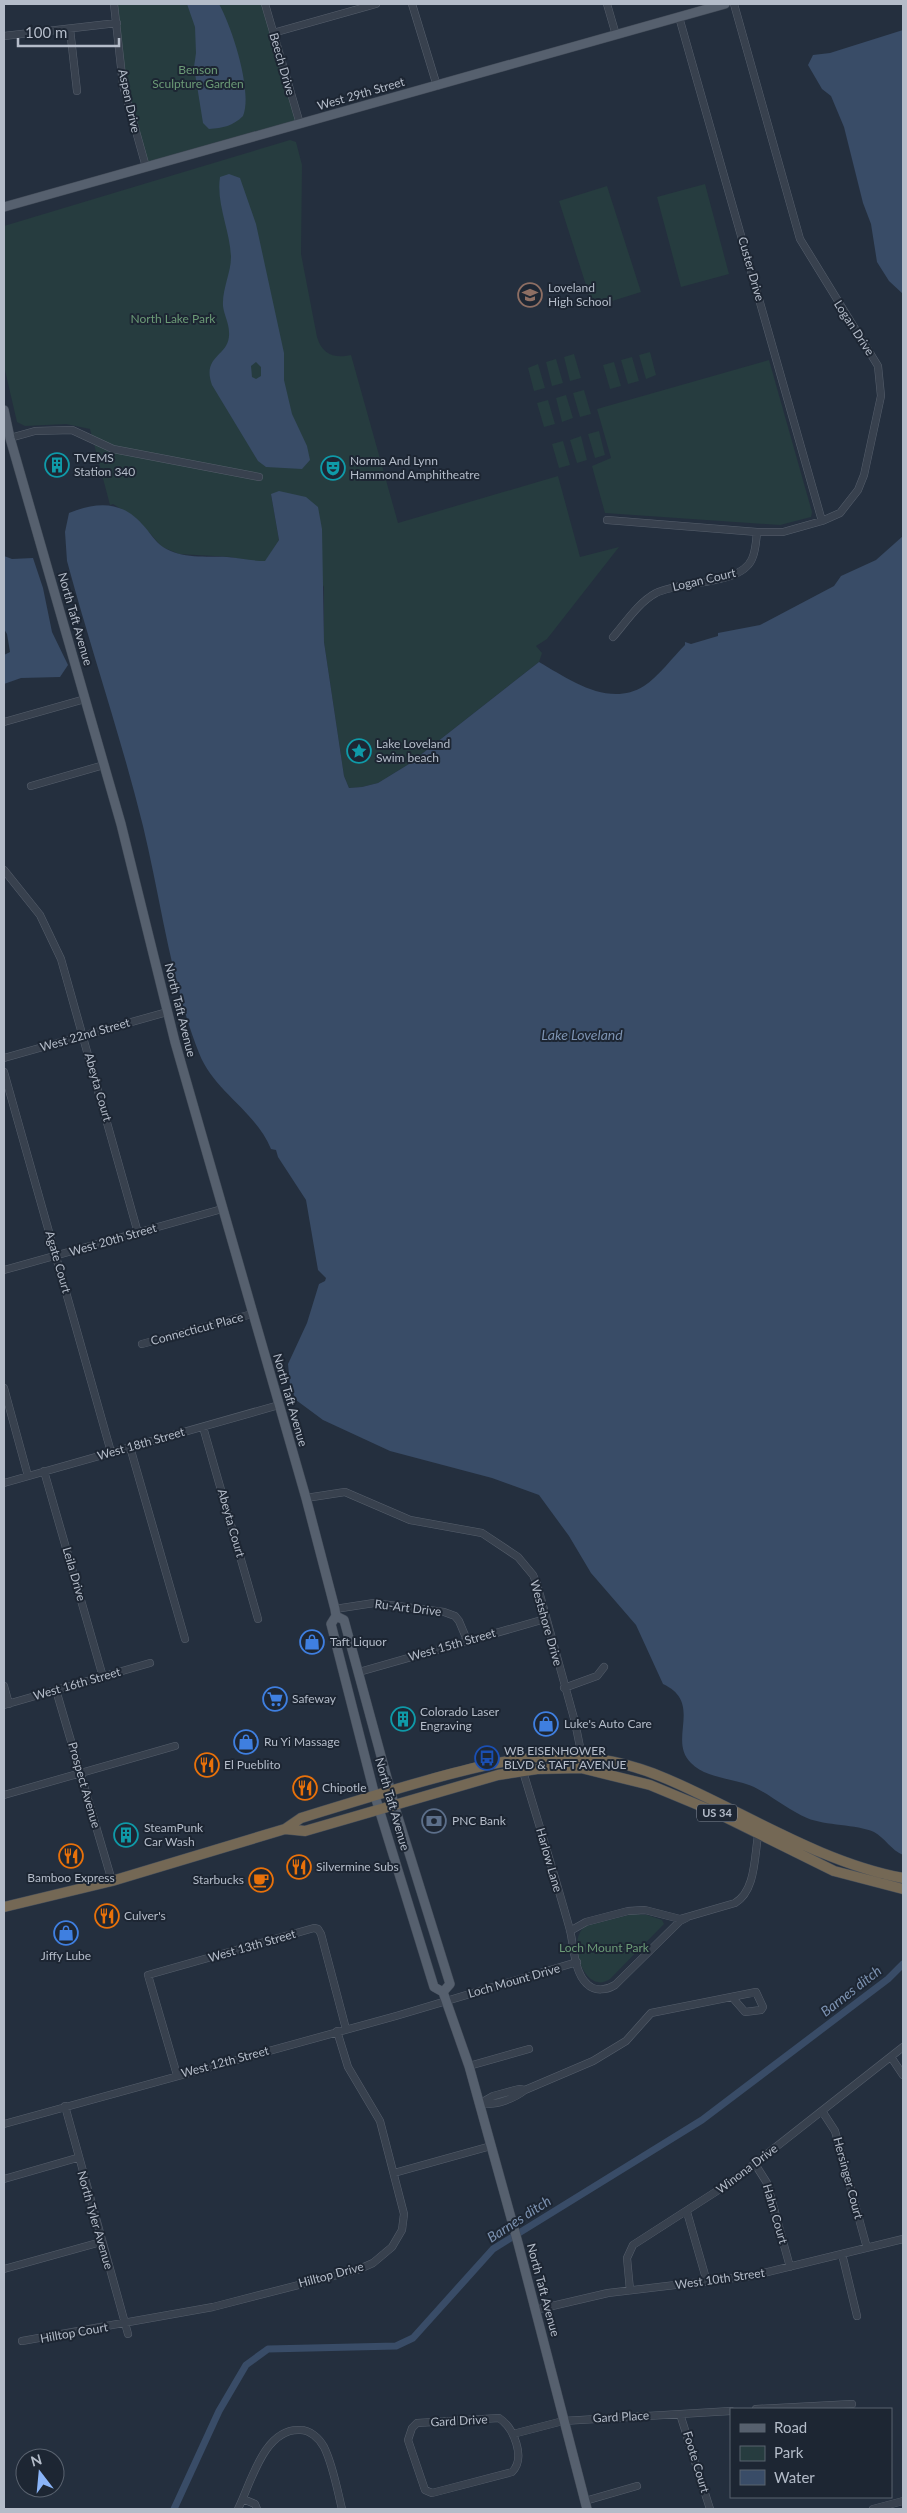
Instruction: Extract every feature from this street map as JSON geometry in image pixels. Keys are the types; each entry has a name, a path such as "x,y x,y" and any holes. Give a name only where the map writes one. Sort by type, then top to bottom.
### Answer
{"highway":[{"name":"US 34","path":"4,1907 112,1880 285,1829 301,1818 466,1770 519,1758 582,1757 620,1764 666,1778 760,1828 834,1871 903,1889"},
{"name":"US 34","path":"285,1829 305,1831 474,1781 523,1771 581,1768 650,1785 862,1868 903,1878"}],"main road":[{"name":"West 29th Street","path":"4,207 724,4"},
{"name":"North Taft Avenue","path":"4,410 10,438 104,765 167,1012 306,1498 336,1613 344,1620 395,1804 450,1984 445,1997"},
{"name":"North Taft Avenue","path":"336,1613 331,1624 375,1796 434,1987 445,1997 481,2103 490,2146 514,2228 586,2505"}],"street":[{"name":"Aspen Drive","path":"114,4 125,91 146,167"},
{"name":"Beech Drive","path":"265,4 300,124"},
{"path":"273,33 376,4"},
{"path":"412,4 437,86"},
{"path":"607,4 616,35"},
{"name":"Logan Drive","path":"607,520 757,532 783,532 822,521 840,512 860,487 881,396 881,380 875,359 844,315 800,240 734,4"},
{"name":"Custer Drive","path":"679,17 822,521"},
{"path":"4,36 117,23"},
{"path":"70,29 77,91"},
{"path":"10,438 35,431 72,430 113,448 259,477"},
{"name":"Logan Court","path":"613,637 646,600 654,594 675,586 739,574 751,561 757,532"},
{"path":"4,722 85,699"},
{"path":"31,786 104,765"},
{"name":"Abeyta Court","path":"4,870 28,897 51,934 66,971 138,1232"},
{"name":"West 22nd Street","path":"4,1058 167,1012"},
{"name":"Agate Court","path":"4,1072 111,1452"},
{"name":"West 20th Street","path":"4,1270 222,1209"},
{"name":"Connecticut Place","path":"142,1344 252,1314"},
{"path":"4,1388 28,1476"},
{"name":"West 18th Street","path":"4,1482 279,1405"},
{"name":"Abeyta Court","path":"203,1427 258,1619"},
{"path":"130,1447 185,1639"},
{"name":"Leila Drive","path":"44,1471 103,1677"},
{"name":"Westshore Drive","path":"306,1498 346,1492 410,1520 482,1533 526,1565 537,1584 582,1757 581,1768"},
{"name":"Ru-Art Drive","path":"336,1613 374,1603 444,1612 455,1616 467,1640"},
{"name":"West 15th Street","path":"359,1672 545,1619"},
{"name":"West 16th Street","path":"6,1705 150,1663"},
{"path":"564,1688 597,1676 604,1667"},
{"path":"4,1686 6,1705"},
{"name":"Prospect Avenue","path":"56,1690 112,1880"},
{"path":"4,1795 175,1746"},
{"name":"Harlow Lane","path":"519,1758 570,1931 576,1962"},
{"name":"Loch Mount Drive","path":"445,1997 576,1962 582,1978 589,1986 595,1989 610,1988 623,1978 680,1920 740,1900 750,1883 760,1828"},
{"name":"Loch Mount Drive","path":"570,1931 586,1922 628,1911 645,1910 674,1919 688,1917"},
{"name":"West 13th Street","path":"177,2075 148,1975 314,1928 318,1929 320,1934 346,2029"},
{"name":"West 12th Street","path":"4,2124 346,2029 445,1997"},
{"path":"481,2103 490,2104 512,2098 525,2090 593,2061 626,2042 651,2013 732,1997"},
{"name":"Hilltop Drive","path":"125,2323 213,2307 357,2270 373,2263 392,2247 404,2223 402,2204 377,2114 348,2068 337,2031"},
{"name":"Winona Drive","path":"630,2290 627,2258 630,2248 636,2242 687,2212 755,2164 903,2047"},
{"path":"469,2066 529,2049"},
{"path":"891,2057 903,2075"},
{"name":"North Tyler Avenue","path":"65,2106 77,2158 128,2334"},
{"name":"Hersinger Court","path":"822,2111 835,2131 867,2248"},
{"path":"394,2173 490,2146"},
{"path":"4,2179 77,2158"},
{"name":"Hahn Court","path":"755,2164 767,2183 790,2267"},
{"path":"687,2212 707,2282"},
{"name":"West 10th Street","path":"535,2310 573,2299 630,2290 751,2276 903,2239"},
{"path":"4,2269 101,2242"},
{"path":"842,2254 857,2316"},
{"name":"Hilltop Court","path":"22,2341 125,2323"},
{"path":"775,2408 852,2404"},
{"name":"Gard Place","path":"513,2434 563,2421 730,2411"},
{"name":"Foote Court","path":"680,2414 710,2509"},
{"name":"Gard Drive","path":"499,2418 506,2422 513,2434 518,2461 517,2468 512,2472 432,2493 425,2490 422,2485 408,2440 412,2428 417,2424 499,2418"},
{"path":"238,2509 270,2442 284,2432 298,2430 312,2434 323,2445 342,2509"},
{"path":"586,2505 637,2486"},
{"path":"243,2499 255,2504 257,2509"},
{"path":"873,2509 903,2501"}],"green space":[{"name":"Benson Sculpture Garden","path":"114,4 265,4 300,124 146,167 126,97"},
{"name":"North Lake Park","path":"290,140 296,142 302,165 301,254 317,337 322,348 330,354 334,356 351,355 398,523 558,476 580,557 619,547 547,639 536,646 542,653 539,662 409,764 378,783 362,787 349,788 344,776 324,642 324,587 271,494 279,540 266,561 246,561 231,557 179,554 162,547 137,519 113,504 110,505 90,429 66,424 25,426 17,422 4,366 4,226"},
{"path":"705,184 729,274 681,287 657,197"},
{"path":"607,186 641,292 593,307 559,201"},
{"path":"650,352 656,375 646,379 639,355"},
{"path":"574,354 581,378 570,381 564,357"},
{"path":"632,357 639,381 628,384 621,360"},
{"path":"556,359 563,383 552,386 546,362"},
{"path":"769,360 812,512 811,517 780,525 605,513 592,466 611,458 597,409"},
{"path":"614,362 621,386 610,389 603,365"},
{"path":"538,364 545,388 534,391 528,368"},
{"path":"584,390 591,414 580,417 573,393"},
{"path":"566,395 573,418 562,422 556,398"},
{"path":"548,400 555,424 544,427 537,403"},
{"path":"599,431 605,455 595,458 588,434"},
{"path":"581,436 587,460 577,463 570,440"},
{"path":"563,441 570,465 559,468 552,444"},
{"name":"Loch Mount Park","path":"633,1914 647,1915 662,1920 664,1924 610,1979 601,1982 592,1980 580,1964 577,1942 580,1932 586,1926"}],"water":[{"path":"187,4 219,4 230,28 240,60 245,105 243,116 228,126 209,129 203,123 194,67 196,53 195,27"},
{"path":"903,30 903,294 889,281 877,262 871,224 863,203 844,127 831,96 822,89 808,65 813,55 830,53"},
{"path":"229,174 240,178 256,224 284,353 284,380 292,414 307,446 310,460 302,469 266,467 258,461 212,385 210,367 226,346 229,332 223,300 231,257 221,207 220,177","holes":["256,362 261,367 261,376 256,379 252,377 251,366"]},
{"name":"Lake Loveland","path":"279,491 306,497 318,507 322,529 324,642 344,776 349,788 378,783 409,764 539,662 590,689 617,694 631,692 644,686 655,677 685,645 685,642 691,644 718,636 718,633 760,625 834,586 841,576 876,560 903,536 903,1855 874,1832 867,1829 815,1821 807,1818 754,1787 704,1772 691,1763 685,1754 682,1744 684,1711 681,1701 675,1692 663,1684 636,1625 591,1573 569,1536 539,1495 492,1478 390,1451 323,1420 296,1400 290,1385 288,1364 307,1323 319,1284 325,1281 326,1278 318,1270 306,1200 278,1157 276,1150 271,1149 255,1123 214,1079 199,1053 189,1026 167,941 143,826 67,561 65,532 69,513 98,505 108,505 117,507 134,516 157,542 170,551 194,556 265,561 279,540 271,494"},
{"path":"4,556 12,559 33,558 43,588 52,632 68,665 60,677 21,678 4,684 4,655 10,652 7,634 4,629"}],"waterway":[{"name":"Barnes ditch","path":"174,2509 219,2411 246,2365 268,2349 396,2346 413,2338 493,2249 702,2120 888,1979 903,1964"}],"place":[{"name":"Loveland High School","path":"530,295"},
{"name":"TVEMS Station 340","path":"57,465"},
{"name":"Norma And Lynn Hammond Amphitheatre","path":"333,468"},
{"name":"Lake Loveland Swim beach","path":"359,751"},
{"name":"Taft Liquor","path":"312,1642"},
{"name":"Safeway","path":"275,1699"},
{"name":"Colorado Laser Engraving","path":"403,1719"},
{"name":"Luke's Auto Care","path":"546,1724"},
{"name":"Ru Yi Massage","path":"246,1742"},
{"name":"WB EISENHOWER BLVD & TAFT AVENUE","path":"487,1758"},
{"name":"El Pueblito","path":"207,1765"},
{"name":"Chipotle","path":"305,1788"},
{"name":"PNC Bank","path":"434,1821"},
{"name":"SteamPunk Car Wash","path":"126,1835"},
{"name":"Bamboo Express","path":"71,1856"},
{"name":"Silvermine Subs","path":"299,1867"},
{"name":"Starbucks","path":"261,1880"},
{"name":"Culver's","path":"107,1916"},
{"name":"Jiffy Lube","path":"66,1933"}]}
